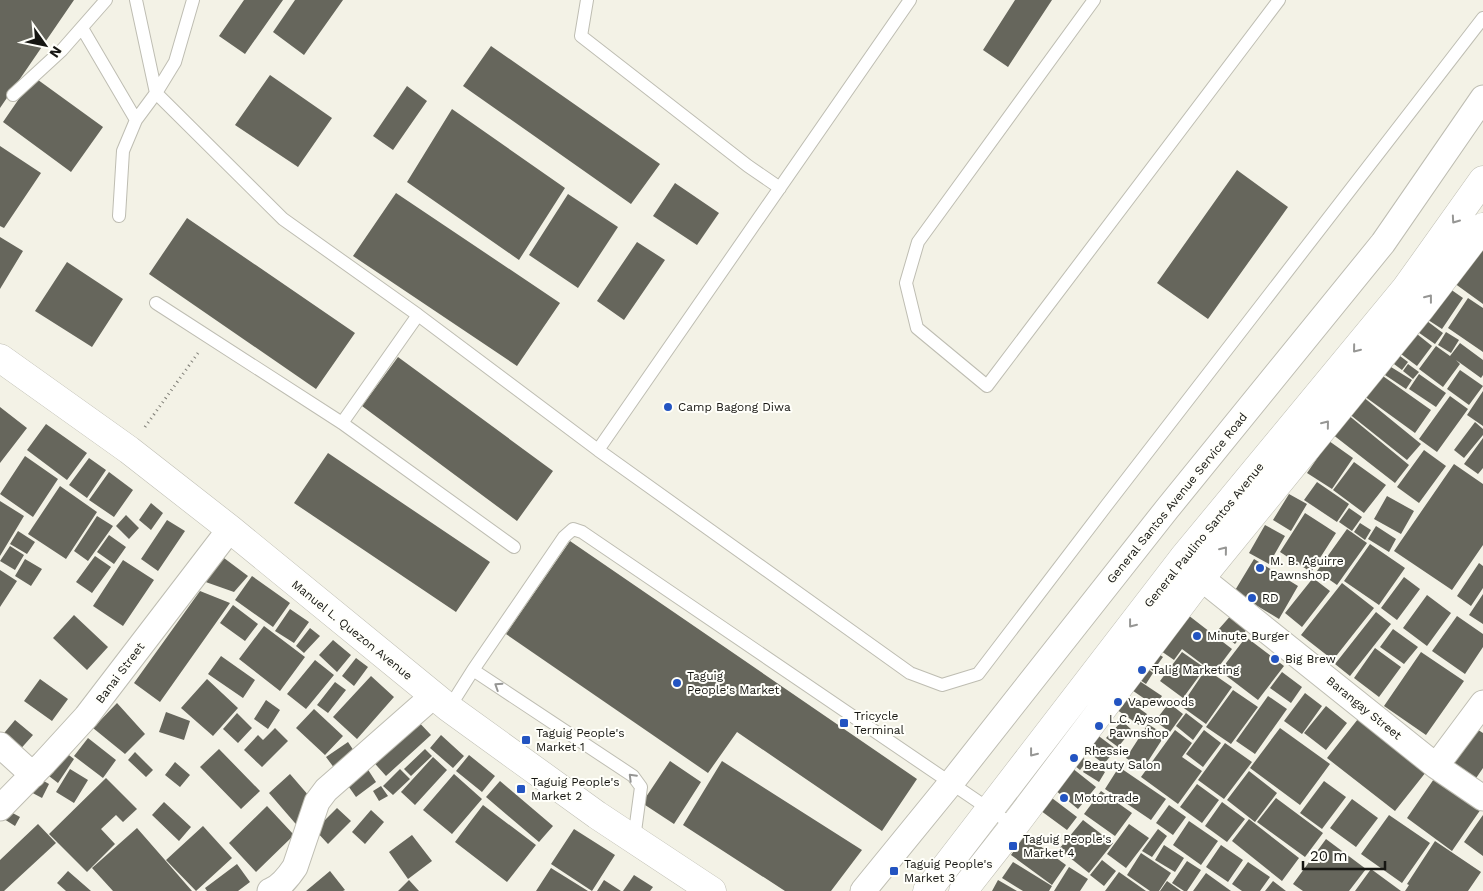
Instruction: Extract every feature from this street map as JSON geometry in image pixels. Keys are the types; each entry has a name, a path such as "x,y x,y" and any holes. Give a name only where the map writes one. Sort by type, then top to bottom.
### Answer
{"main road":[{"name":"General Paulino Santos Avenue","path":"927,891 1183,558 1406,288 1483,180"},
{"name":"General Paulino Santos Avenue","path":"963,891 1201,578 1421,308 1483,228"},
{"name":"Manuel L. Quezon Avenue","path":"0,358 129,450 230,529 441,702 597,815 712,891"}],"street":[{"name":"General Santos Avenue Service Road","path":"863,891 951,783 1166,508 1383,243 1483,98"},
{"name":"Banai Street","path":"0,808 86,717 230,529"},
{"name":"Barangay Street","path":"1201,578 1436,766 1483,798"},
{"path":"270,891 276,889 295,867 317,802 322,796 441,702"},
{"path":"1436,766 1483,703"},
{"path":"0,745 33,775"}],"lane":[{"path":"13,95 62,50 106,0"},
{"path":"136,0 156,93 283,220 418,315 598,450 910,673 942,686 978,674 1483,18"},
{"path":"119,216 123,151 136,120 156,93 175,62 193,0"},
{"path":"587,0 581,36 748,166 780,188"},
{"path":"598,450 910,0"},
{"path":"1094,0 918,242 906,283 917,328 987,386 1279,0"},
{"path":"82,28 136,120"},
{"path":"156,302 342,423 514,548"},
{"path":"342,423 418,315"},
{"path":"441,702 473,670 564,536 573,529 582,532 1014,826"},
{"path":"473,670 634,776 641,787 634,839"}],"path":[{"path":"160,406 209,338"}],"building":[{"path":"0,0 74,0 0,108"},
{"path":"244,0 283,0 245,54 219,36"},
{"path":"295,0 343,0 304,55 273,32"},
{"path":"1015,0 1052,0 1008,67 983,50"},
{"path":"491,46 660,164 631,204 463,86"},
{"path":"270,75 332,118 298,167 235,125"},
{"path":"34,77 103,127 71,172 3,122"},
{"path":"407,86 427,101 393,150 373,136"},
{"path":"452,109 565,188 519,260 407,182"},
{"path":"0,146 41,173 4,228 0,226"},
{"path":"1237,170 1288,207 1208,319 1157,283"},
{"path":"675,183 719,213 697,245 653,216"},
{"path":"396,193 560,303 517,366 353,256"},
{"path":"568,194 618,227 578,288 529,255"},
{"path":"187,218 355,333 316,389 149,274"},
{"path":"0,237 23,251 0,289"},
{"path":"637,242 665,260 624,320 597,301"},
{"path":"1483,247 1483,304 1454,283"},
{"path":"67,262 123,299 92,347 35,311"},
{"path":"1443,284 1463,298 1442,329 1422,316"},
{"path":"1468,298 1483,308 1483,352 1448,328"},
{"path":"1423,318 1443,333 1435,344 1415,330"},
{"path":"1412,330 1432,346 1417,366 1397,351"},
{"path":"1446,332 1459,340 1451,353 1438,345"},
{"path":"1460,343 1483,360 1483,375 1481,378 1456,360 1460,364 1443,387 1419,369 1436,346 1450,356"},
{"path":"1400,356 1408,362 1402,370 1394,364"},
{"path":"398,357 553,471 517,521 362,406"},
{"path":"1408,364 1419,372 1413,379 1403,371"},
{"path":"1391,367 1412,380 1406,389 1385,375"},
{"path":"1460,370 1483,386 1469,405 1447,389"},
{"path":"1380,374 1431,410 1415,433 1364,396"},
{"path":"1419,374 1446,393 1436,407 1409,389"},
{"path":"1483,391 1483,426 1467,415"},
{"path":"1362,396 1421,444 1407,460 1348,413"},
{"path":"1450,396 1468,409 1437,452 1419,439"},
{"path":"0,407 27,428 0,463"},
{"path":"1347,414 1409,465 1395,483 1332,434"},
{"path":"1475,422 1483,429 1483,435 1464,458 1454,450"},
{"path":"46,424 87,453 67,480 27,450"},
{"path":"1483,438 1483,468 1478,474 1464,464"},
{"path":"1329,441 1353,458 1332,489 1307,473"},
{"path":"1424,450 1446,466 1419,503 1397,487"},
{"path":"328,453 490,562 456,612 294,503"},
{"path":"25,456 58,479 33,517 0,494"},
{"path":"89,458 106,470 87,498 69,485"},
{"path":"1354,462 1386,485 1364,513 1333,490"},
{"path":"1454,464 1483,484 1483,545 1452,590 1394,551"},
{"path":"109,472 133,490 114,517 89,500"},
{"path":"1317,482 1349,504 1337,522 1304,500"},
{"path":"60,486 97,512 66,559 28,534"},
{"path":"1289,494 1307,504 1291,531 1273,520"},
{"path":"1387,496 1414,511 1401,534 1374,519"},
{"path":"0,501 24,516 0,556"},
{"path":"151,503 163,513 151,530 139,520"},
{"path":"1349,508 1362,517 1352,531 1339,522"},
{"path":"1305,513 1336,533 1311,572 1280,552"},
{"path":"126,515 139,528 129,539 116,526"},
{"path":"97,516 113,526 88,561 74,551"},
{"path":"167,520 185,531 158,571 141,559"},
{"path":"1360,523 1371,530 1365,540 1354,532"},
{"path":"1265,525 1285,536 1269,564 1249,553"},
{"path":"1376,526 1396,539 1389,552 1368,539"},
{"path":"1347,529 1367,543 1337,585 1317,571"},
{"path":"18,531 35,542 27,554 10,544"},
{"path":"109,535 126,547 114,564 97,552"},
{"name":"Taguig People's Market","path":"570,541 917,779 882,831 737,732 708,773 506,634"},
{"path":"1370,544 1405,568 1379,605 1344,581"},
{"path":"10,546 24,555 15,570 0,561"},
{"path":"216,552 248,576 234,592 200,580"},
{"path":"95,556 111,567 92,593 76,582"},
{"path":"25,559 42,569 31,586 15,576"},
{"path":"1254,559 1298,586 1279,619 1234,592"},
{"path":"123,560 154,580 123,626 93,606"},
{"path":"1479,563 1483,566 1483,588 1471,606 1457,596"},
{"path":"0,570 17,581 0,607"},
{"path":"252,576 290,603 273,627 235,600"},
{"path":"1404,577 1420,589 1397,620 1381,608"},
{"path":"1313,578 1330,591 1302,627 1285,613"},
{"path":"1342,583 1374,608 1333,660 1301,635"},
{"path":"200,591 230,603 160,702 134,683"},
{"path":"1483,594 1483,624 1469,615"},
{"path":"1427,595 1451,613 1427,646 1403,628"},
{"path":"233,605 258,624 245,641 220,623"},
{"path":"290,609 309,622 294,643 275,631"},
{"path":"1376,612 1391,624 1350,676 1335,664"},
{"path":"1233,613 1249,627 1235,644 1218,630"},
{"path":"74,615 108,647 87,670 53,638"},
{"path":"1188,615 1232,649 1214,673 1182,649 1174,660 1161,651"},
{"path":"1457,616 1483,634 1483,647 1465,674 1432,651"},
{"path":"264,626 305,657 280,691 239,659"},
{"path":"310,628 320,636 304,653 296,646"},
{"path":"1393,629 1418,647 1404,664 1380,647"},
{"path":"1246,637 1284,666 1258,700 1220,671"},
{"path":"333,640 351,655 337,672 319,655"},
{"path":"1375,648 1401,667 1379,697 1354,678"},
{"path":"1153,650 1163,657 1153,671 1143,664"},
{"path":"1182,652 1205,668 1183,698 1160,681"},
{"path":"1421,652 1464,681 1426,735 1384,706"},
{"path":"221,656 255,680 243,698 208,674"},
{"path":"356,658 368,667 354,686 342,676"},
{"path":"315,660 334,675 306,709 287,694"},
{"path":"1142,664 1153,673 1146,684 1134,676"},
{"path":"1206,669 1232,687 1206,724 1181,706"},
{"path":"1282,672 1302,687 1291,703 1270,688"},
{"path":"371,676 394,697 357,739 333,717"},
{"path":"1132,676 1162,696 1155,706 1126,686"},
{"path":"40,679 68,699 52,721 24,701"},
{"path":"207,679 238,708 213,736 181,708"},
{"path":"335,682 346,690 328,713 317,705"},
{"path":"1233,690 1258,707 1231,744 1206,727"},
{"path":"1305,693 1322,706 1302,734 1284,721"},
{"path":"1119,694 1147,714 1139,725 1110,705"},
{"path":"1268,696 1287,709 1255,754 1236,741"},
{"path":"266,700 280,710 268,729 254,719"},
{"path":"117,703 145,734 125,754 93,728"},
{"path":"1169,703 1183,714 1170,732 1155,721"},
{"path":"1326,706 1347,723 1326,750 1304,733"},
{"path":"314,709 343,736 325,755 296,728"},
{"path":"166,712 190,721 184,740 159,732"},
{"path":"237,713 252,728 238,743 223,729"},
{"path":"1186,713 1203,726 1193,740 1176,726"},
{"path":"414,717 431,735 386,776 369,757"},
{"path":"1358,719 1426,772 1395,811 1327,758"},
{"path":"15,720 33,735 17,753 0,738"},
{"path":"1122,721 1132,730 1118,747 1106,738"},
{"path":"1148,724 1165,735 1143,769 1126,758"},
{"path":"275,728 288,741 262,767 244,750 258,735 263,740"},
{"path":"1280,728 1330,764 1300,805 1250,768"},
{"path":"1475,728 1483,733 1483,768 1470,787 1446,772"},
{"path":"1175,730 1192,743 1182,757 1202,771 1178,804 1141,777"},
{"path":"1204,730 1221,743 1203,767 1186,754"},
{"path":"1092,731 1116,749 1104,764 1080,746"},
{"path":"441,735 464,756 453,768 430,748"},
{"path":"88,738 116,760 103,778 74,756"},
{"path":"348,742 356,754 335,769 326,757"},
{"path":"1225,743 1252,762 1224,799 1198,780"},
{"path":"61,749 74,759 58,783 45,773"},
{"path":"219,749 260,791 241,809 200,767"},
{"path":"425,749 432,756 411,776 404,769"},
{"path":"135,752 153,770 146,777 128,760"},
{"path":"1076,752 1087,761 1080,770 1069,761"},
{"path":"469,755 495,776 482,792 456,771"},
{"path":"433,757 447,770 415,805 401,792"},
{"path":"670,761 701,782 674,824 642,803"},
{"path":"722,761 862,850 831,891 785,891 683,825"},
{"path":"175,762 190,775 180,787 165,775"},
{"path":"1089,762 1105,772 1099,782 1083,772"},
{"path":"1067,764 1096,787 1078,809 1049,785"},
{"path":"365,765 376,782 356,797 344,780"},
{"path":"1119,767 1166,799 1151,820 1105,789"},
{"path":"70,769 88,780 74,803 56,792"},
{"path":"400,769 410,779 393,795 383,786"},
{"path":"1249,771 1277,793 1255,822 1227,800"},
{"path":"290,774 322,811 301,830 269,793"},
{"path":"454,774 482,799 452,834 423,810"},
{"path":"35,776 49,784 42,798 27,790"},
{"path":"1436,776 1481,809 1452,851 1407,818"},
{"path":"106,778 137,809 123,822 116,815 101,829 115,844 87,872 49,834"},
{"path":"500,781 553,826 539,842 486,797"},
{"path":"1324,781 1346,797 1322,829 1300,813"},
{"path":"1197,784 1219,800 1202,823 1180,807"},
{"path":"381,786 388,796 379,801 373,791"},
{"path":"1101,791 1132,813 1115,836 1084,814"},
{"path":"1044,792 1077,817 1067,830 1033,805"},
{"path":"1276,798 1323,833 1305,857 1257,822"},
{"path":"1352,799 1378,818 1356,847 1330,828"},
{"path":"164,802 191,827 179,841 152,815"},
{"path":"1222,802 1245,819 1227,842 1205,826"},
{"path":"483,805 536,845 507,882 455,842"},
{"path":"1169,805 1186,817 1173,835 1156,823"},
{"path":"267,806 294,835 256,872 229,843"},
{"path":"337,808 351,821 328,844 315,830"},
{"path":"371,810 384,822 365,844 352,832"},
{"path":"9,811 20,817 15,826 4,819"},
{"path":"1389,815 1430,843 1402,883 1361,854"},
{"path":"1483,815 1483,856 1464,842"},
{"path":"1249,819 1299,858 1282,881 1232,841"},
{"path":"1083,820 1113,843 1089,873 1059,849"},
{"path":"1189,821 1218,841 1201,865 1173,845"},
{"path":"38,824 56,843 4,891 0,891 0,860"},
{"path":"1129,824 1149,838 1126,868 1107,854"},
{"path":"203,826 232,858 196,891 166,860"},
{"path":"137,828 192,891 113,891 92,868"},
{"path":"574,829 615,855 592,891 551,864"},
{"path":"1158,829 1167,836 1152,857 1142,851"},
{"path":"412,835 432,861 408,879 389,852"},
{"path":"1025,835 1066,865 1052,885 1011,855"},
{"path":"1326,839 1366,869 1349,891 1303,891 1293,884"},
{"path":"1435,841 1481,872 1468,891 1405,891 1409,885 1407,884"},
{"path":"1164,845 1184,858 1175,872 1155,860"},
{"path":"1221,845 1243,860 1228,882 1206,867"},
{"path":"1141,853 1171,873 1159,891 1150,891 1127,875"},
{"path":"1102,860 1116,871 1104,886 1090,875"},
{"path":"1187,861 1201,870 1187,891 1184,891 1172,883"},
{"path":"1013,862 1052,886 1049,891 1023,891 1002,878"},
{"path":"1248,862 1270,877 1260,891 1242,891 1232,884"},
{"path":"237,864 250,882 238,891 207,891 205,888"},
{"path":"1069,867 1088,879 1080,891 1054,891"},
{"path":"551,868 588,891 536,891"},
{"path":"1371,869 1401,891 1355,891"},
{"path":"68,871 91,891 66,891 57,883"},
{"path":"330,871 345,890 306,891"},
{"path":"1119,872 1146,891 1105,891"},
{"path":"1206,873 1231,891 1193,891"},
{"path":"634,875 653,887 650,891 623,891"},
{"path":"409,880 419,891 398,891"},
{"path":"604,880 621,891 597,891"},
{"path":"998,880 1017,891 992,891"},
{"path":"1167,881 1181,891 1160,891"},
{"path":"1273,881 1286,891 1265,891"}],"place":[{"name":"Camp Bagong Diwa","path":"668,407"},
{"name":"M. B. Aguirre Pawnshop","path":"1260,568"},
{"name":"RD","path":"1252,598"},
{"name":"Minute Burger","path":"1197,636"},
{"name":"Big Brew","path":"1275,659"},
{"name":"Talig Marketing","path":"1142,670"},
{"name":"Taguig People's Market","path":"677,683"},
{"name":"Vapewoods","path":"1118,702"},
{"name":"Tricycle Terminal","path":"844,723"},
{"name":"L.C. Ayson Pawnshop","path":"1099,726"},
{"name":"Taguig People's Market 1","path":"526,740"},
{"name":"Rhessie Beauty Salon","path":"1074,758"},
{"name":"Taguig People's Market 2","path":"521,789"},
{"name":"Motortrade","path":"1064,798"},
{"name":"Taguig People's Market 4","path":"1013,846"},
{"name":"Taguig People's Market 3","path":"894,871"}]}
